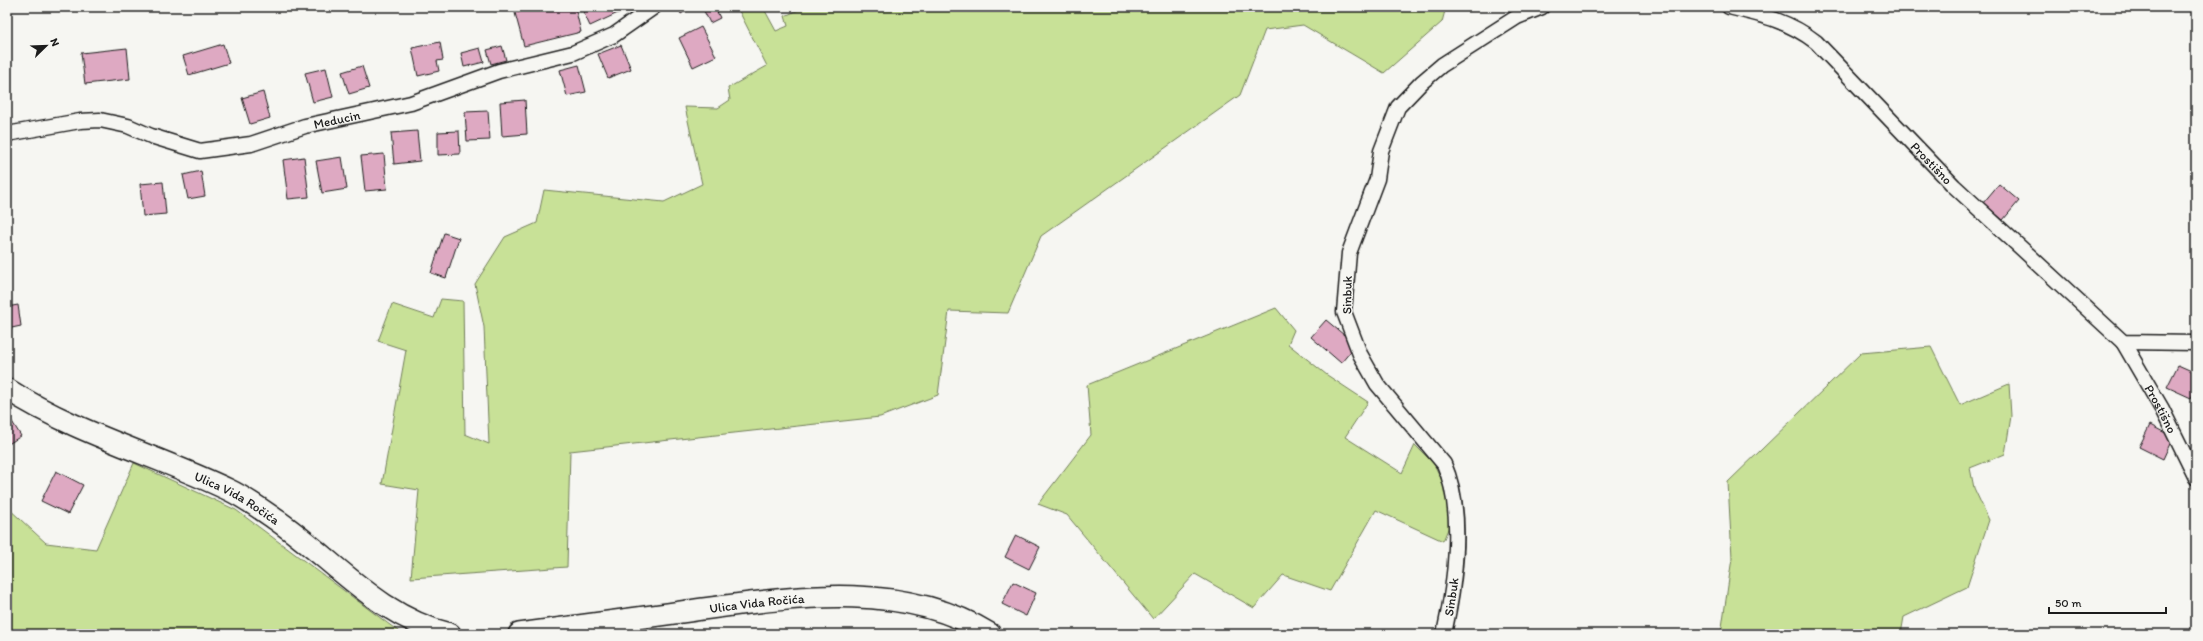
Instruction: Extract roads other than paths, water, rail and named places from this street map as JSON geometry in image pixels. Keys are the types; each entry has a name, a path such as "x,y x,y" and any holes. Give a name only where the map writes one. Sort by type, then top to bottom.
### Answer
{"main road":[{"name":"Ulica Vida Ročića","path":"7,389 37,408 231,490 279,521 386,608 430,629 450,634"},
{"name":"Ulica Vida Ročića","path":"519,634 774,599 859,596 925,606 974,624 990,634"}],"street":[{"name":"Meducin","path":"7,134 80,121 100,120 128,126 151,136 200,151 251,144 305,126 411,103 499,71 573,53 614,35 654,7"},
{"name":"Sinbuk","path":"1444,634 1455,571 1455,528 1451,479 1444,464 1377,384 1360,354 1344,312 1349,253 1377,179 1381,150 1398,107 1422,82 1442,65 1518,17 1542,7"},
{"name":"Prostišno","path":"1729,7 1766,16 1799,29 1816,42 1954,186 2123,342 2162,409 2196,478"},
{"path":"2123,342 2196,343"}]}
